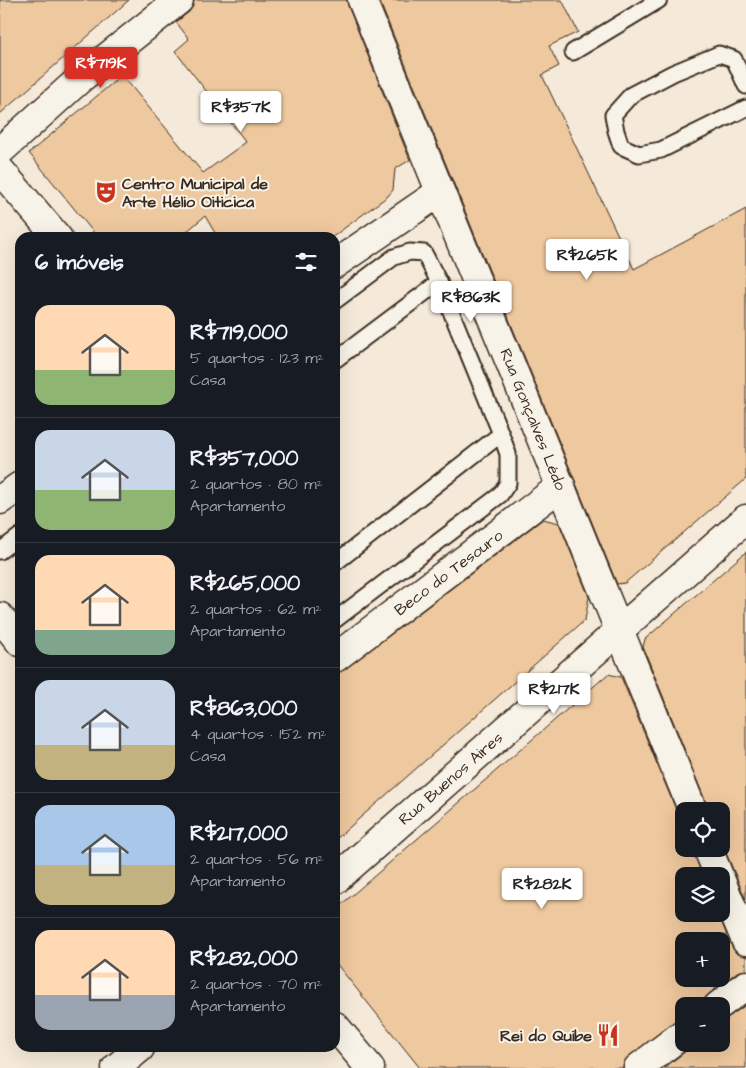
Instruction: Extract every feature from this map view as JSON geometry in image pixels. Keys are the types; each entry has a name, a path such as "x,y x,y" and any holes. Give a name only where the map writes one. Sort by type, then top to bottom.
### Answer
{"street":[{"path":"0,151 81,78 179,0"},
{"name":"Rua Gonçalves Lédo","path":"362,0 689,802"},
{"path":"0,170 53,232"},
{"path":"340,261 440,192"},
{"name":"Beco do Tesouro","path":"340,654 561,486"},
{"path":"0,500 15,490"},
{"name":"Rua Buenos Aires","path":"340,876 746,519"},
{"path":"0,617 15,636"},
{"path":"730,903 746,941"},
{"path":"730,997 746,985"},
{"path":"340,1032 370,1068"},
{"path":"638,1068 675,1040"},
{"path":"116,1068 135,1052"}],"lane":[{"path":"573,52 659,0"},
{"path":"746,86 734,59 719,54 673,73 631,95 613,114 621,146 639,154 660,150 746,108"},
{"path":"340,297 394,257 410,252 424,253 438,282 508,454 508,483 500,494 340,616"},
{"path":"340,356 438,282"},
{"path":"340,559 501,434"},
{"path":"0,551 15,540"}],"building":[{"path":"0,0 129,0 0,114"},
{"path":"194,0 347,0 410,160 395,169 393,190 388,196 339,232 214,232 205,216 186,232 93,232 29,153 122,75 203,173 246,142 175,51 189,39 176,22 189,12"},
{"path":"379,0 562,0 578,32 549,46 559,66 542,75 634,269 746,209 746,479 625,583 617,584"},
{"path":"543,519 559,523 589,597 585,620 340,836 340,671"},
{"path":"746,552 746,900 728,857 730,857 730,802 706,802 643,647 645,639"},
{"path":"608,674 621,677 675,807 675,857 696,857 699,867 675,867 675,922 721,922 726,932 675,932 675,987 718,987 706,997 675,997 675,1021 629,1056 624,1062 623,1068 420,1068 340,968 340,906"},
{"path":"730,942 737,954 746,956 746,970 737,972 730,978"},
{"path":"746,1005 746,1068 664,1068 685,1052 730,1052 730,1016"}],"place":[{"name":"Centro Municipal de Arte Hélio Oiticica","path":"106,192"},
{"name":"Rei do Quibe","path":"608,1035"}]}
